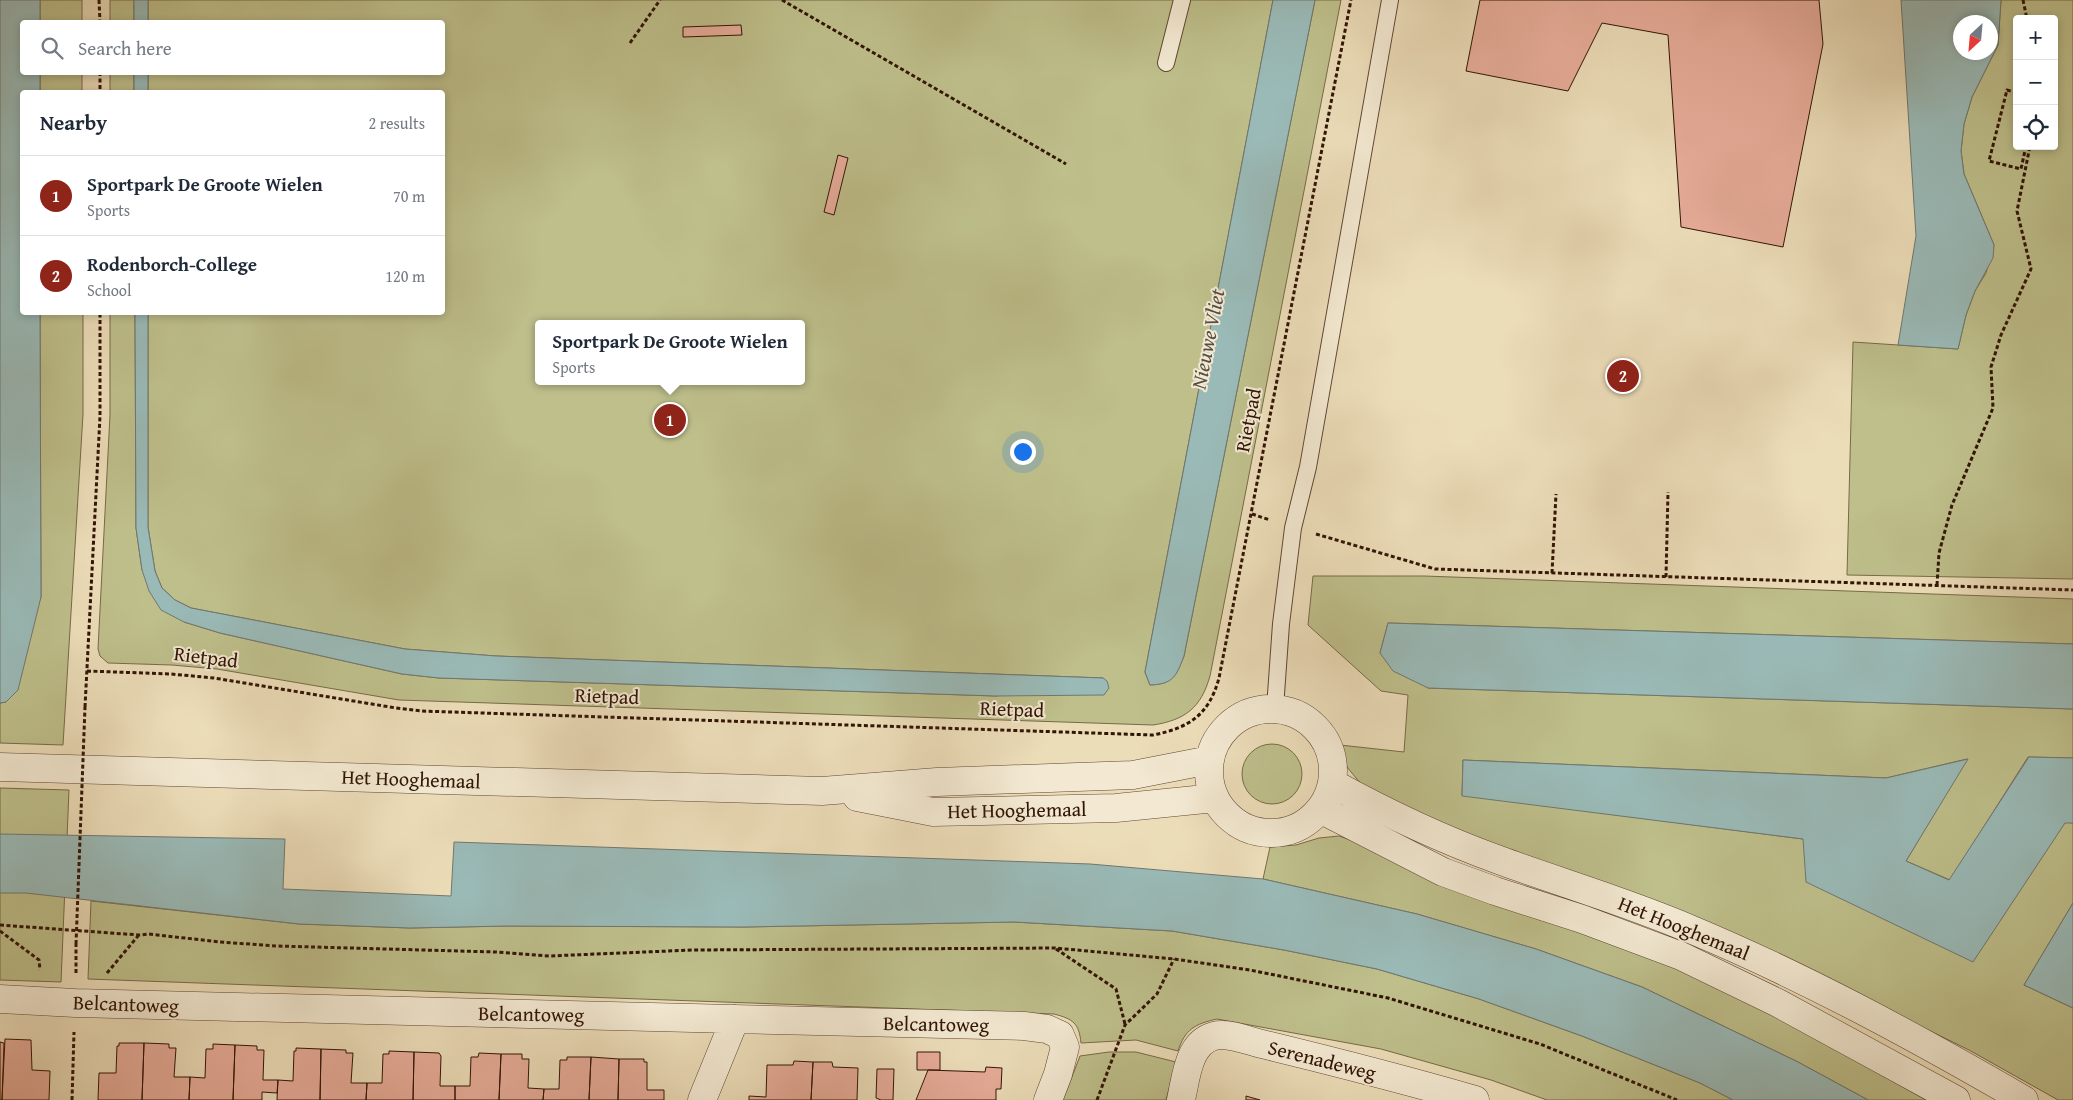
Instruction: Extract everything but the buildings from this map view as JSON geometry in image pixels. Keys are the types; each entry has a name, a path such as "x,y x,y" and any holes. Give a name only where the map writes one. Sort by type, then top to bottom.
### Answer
{"street":[{"path":"1275,708 1290,711 1304,717 1316,727 1325,739 1331,753 1334,768 1332,783 1326,801 1320,809 1299,826 1286,831 1272,833 1244,827 1222,810 1215,798 1208,773 1210,760 1218,739 1232,721 1260,709 1275,708"},
{"name":"Het Hooghemaal","path":"0,767 822,791 937,782 1133,775 1210,760"},
{"name":"Het Hooghemaal","path":"1332,783 1382,811 1437,836 1680,925 1791,973 1930,1046 2024,1100"},
{"name":"Het Hooghemaal","path":"822,791 933,812 1116,808 1215,798"},
{"name":"Het Hooghemaal","path":"1320,809 1443,872 1582,919 1680,956 1778,1003 1956,1100"},
{"name":"Belcantoweg","path":"0,999 1024,1026 1047,1029 1060,1035 1065,1047 1058,1074 1048,1100"},
{"path":"702,1100 735,1019"},
{"name":"Serenadeweg","path":"1181,1100 1190,1062 1200,1044 1214,1036 1226,1036 1475,1100"}],"lane":[{"path":"1166,63 1182,0"},
{"path":"1275,708 1281,624 1293,528 1308,467 1390,0"}],"path":[{"path":"100,0 100,20"},
{"path":"630,43 660,0"},
{"path":"782,0 1066,164"},
{"name":"Rietpad","path":"87,671 171,674 214,678 421,711 1153,735 1175,731 1192,722 1204,710 1215,694 1252,514 1351,0"},
{"path":"2023,0 2026,15"},
{"path":"100,75 100,90"},
{"path":"2013,92 2006,90 1989,161 2021,168 2025,150"},
{"path":"1937,585 1939,553 1952,505 1993,408 1991,367 2001,335 2031,269 2017,212 2029,150"},
{"path":"76,944 85,707 100,416 100,315"},
{"path":"1666,577 1668,492"},
{"path":"1552,573 1556,494"},
{"path":"1252,514 1293,528 1435,569 2073,590"},
{"path":"0,924 138,935 149,934 277,946 496,952 550,956 693,950 1055,948 1174,959 1250,970 1388,998 1540,1044 1676,1100"},
{"path":"0,931 39,960 43,1001"},
{"path":"96,1003 106,973 138,935"},
{"path":"1055,948 1116,989 1126,1025"},
{"path":"1097,1100 1126,1025 1157,994 1174,959"}],"green space":[{"path":"40,0 82,0 82,20 40,20"},
{"path":"110,0 134,0 134,20 110,20"},
{"path":"148,0 1273,0 1145,672 1150,685 1164,683 1173,678 1184,656 1315,0 1341,0 1210,676 1202,696 1190,711 1183,716 1153,725 399,700 217,669 172,665 108,663 100,656 98,649 110,415 110,315 135,315 136,528 142,570 184,622 220,633 402,674 439,678 996,696 1103,678 496,656 405,649 191,608 175,600 162,588 155,571 148,527 148,315 445,315 445,90 148,90 148,75 445,75 445,20 148,20"},
{"path":"2001,0 2073,0 2073,579 1847,575 1853,342 1958,349 1966,315 1975,291 1986,273 1994,245 1964,174 1961,151 1964,124 1972,97 1990,60 1998,60"},
{"path":"40,75 82,75 82,90 40,90"},
{"path":"110,75 134,75 134,90 110,90"},
{"path":"40,315 83,315 83,414 63,745 0,743 0,703 6,702 41,597"},
{"path":"1313,576 1424,576 2073,599 2073,644 1388,623 1380,653 1428,688 2073,709 2073,758 2028,757 1950,880 1906,861 1967,759 1886,778 1463,760 1462,795 1803,839 1973,961 2065,822 2073,823 2073,903 2024,985 2073,1008 2073,1100 2058,1100 1969,1050 1761,948 1450,830 1361,784 1347,767 1340,745 1404,752 1408,695 1381,691 1308,625"},
{"path":"1272,744 1289,749 1297,757 1302,774 1297,791 1289,799 1272,804 1255,799 1247,791 1242,774 1247,757 1255,749"},
{"path":"0,788 69,790 61,982 0,980"},
{"path":"1339,836 1664,960 1755,1004 1926,1100 1868,1100 1798,1062 1642,987 1536,949 1417,914 1263,879 1270,847 1296,845 1319,838"},
{"path":"91,901 299,924 410,928 507,926 744,927 1014,922 1172,931 1284,950 1377,969 1479,999 1582,1036 1700,1083 1733,1100 1547,1100 1491,1080 1381,1049 1217,1019 1192,1029 1184,1037 1178,1051 1136,1040 1081,1043 1077,1026 1070,1020 1054,1014 88,979"},
{"path":"1109,1052 1136,1052 1176,1062 1166,1100 1063,1100 1080,1056"}],"water":[{"path":"0,0 40,0 40,20 20,20 20,75 40,75 40,90 20,90 20,315 40,315 41,597 18,690 6,702 0,703"},
{"path":"134,0 148,0 148,20 134,20"},
{"path":"1273,0 1315,0 1184,656 1173,678 1164,683 1150,685 1145,672"},
{"path":"1901,0 2001,0 1998,45 1998,15 1953,15 1953,60 1990,60 1972,97 1964,124 1961,151 1964,174 1994,245 1993,258 1975,291 1966,315 1958,349 1898,345 1916,236"},
{"path":"134,75 148,75 148,90 134,90"},
{"path":"135,315 148,315 148,527 155,571 162,588 175,600 191,608 405,649 496,656 1103,678 1107,681 1109,688 1104,695 996,696 439,678 402,674 220,633 184,622 161,610 149,591 142,570 136,528"},
{"path":"1388,623 2073,644 2073,709 1428,688 1393,671 1380,653"},
{"path":"2029,757 2073,758 2073,823 2065,823 1973,962 1806,882 1803,839 1462,796 1463,760 1886,778 1968,759 1906,861 1949,880"},
{"path":"0,834 285,839 283,889 451,896 454,842 1090,864 1263,879 1417,914 1536,949 1642,987 1798,1062 1868,1100 1733,1100 1700,1083 1582,1036 1479,999 1377,969 1284,950 1172,931 1014,922 744,927 507,926 410,928 299,924 26,893 0,893"},
{"path":"2073,903 2073,1008 2024,985"}],"place":[{"name":"Rodenborch-College","path":"1623,376"},
{"name":"Sportpark De Groote Wielen","path":"670,420"}],"water label":[{"name":"Nieuwe Vliet","path":"1208,339"}]}
